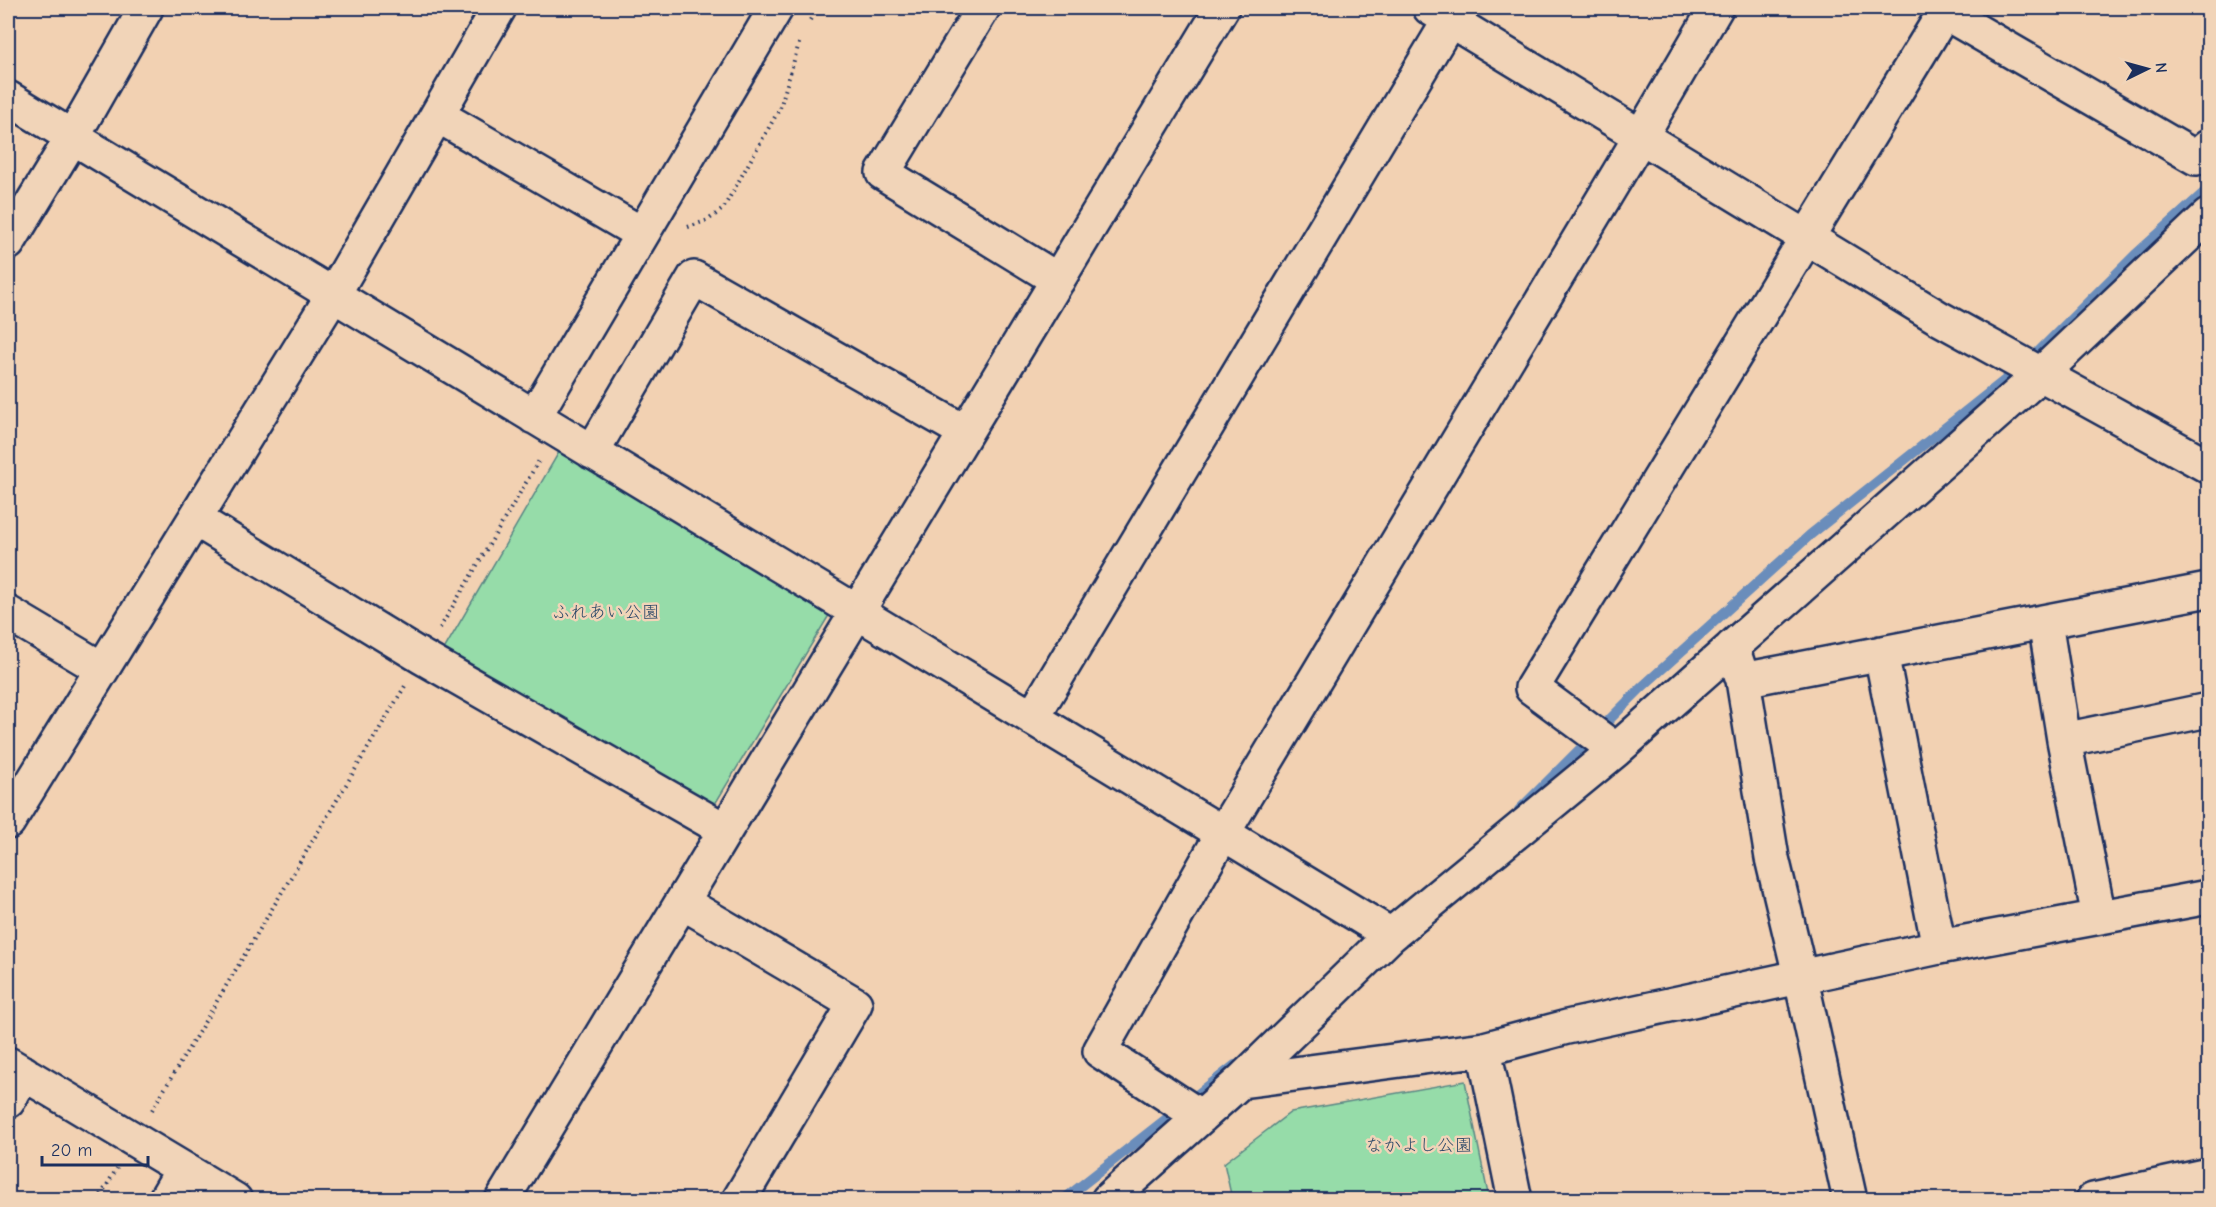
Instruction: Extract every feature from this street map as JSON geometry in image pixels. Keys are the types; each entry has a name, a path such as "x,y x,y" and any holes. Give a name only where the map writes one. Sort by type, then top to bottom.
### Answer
{"street":[{"path":"8,243 72,138 146,8"},
{"path":"10,813 102,669 333,295 499,8"},
{"path":"546,424 642,234 776,8"},
{"path":"983,8 883,173 1058,280"},
{"path":"502,1200 1222,8"},
{"path":"1201,1117 1100,1051 1223,833 1716,8"},
{"path":"1616,750 1532,688 1945,10 2196,158 2208,147"},
{"path":"1032,718 1446,11 1641,136 1939,318 2208,466"},
{"path":"8,98 1391,935"},
{"path":"437,116 642,234"},
{"path":"1108,1200 1241,1081 1391,935 1616,750 2041,374 2208,216"},
{"path":"592,452 694,278 965,432"},
{"path":"195,519 422,657 725,830"},
{"path":"1743,680 2208,590"},
{"path":"8,613 102,669"},
{"path":"2045,622 2064,740 2099,918"},
{"path":"1732,647 1743,680 1772,858 1850,1200"},
{"path":"1881,653 1939,947"},
{"path":"2064,740 2208,710"},
{"path":"1241,1081 1484,1049 1567,1028 1801,979 1939,947 2208,897"},
{"path":"682,902 855,1004 740,1200"},
{"path":"1484,1049 1515,1200"},
{"path":"13,1079 135,1140 235,1200"},
{"path":"165,1200 183,1169"},
{"path":"2093,1200 2208,1175"}],"path":[{"path":"808,23 817,8"},
{"path":"678,231 708,220 723,209 780,108 804,31"},
{"path":"98,1200 422,657 546,424"}],"green space":[{"name":"ふれあい公園","path":"559,452 831,612 715,804 442,653"},
{"name":"なかよし公園","path":"1465,1081 1489,1199 1232,1199 1224,1163 1291,1112"}],"waterway":[{"path":"1519,810 1642,687 1810,535 2029,361 2135,255 2208,189"},
{"path":"1063,1200 1235,1065"}]}
